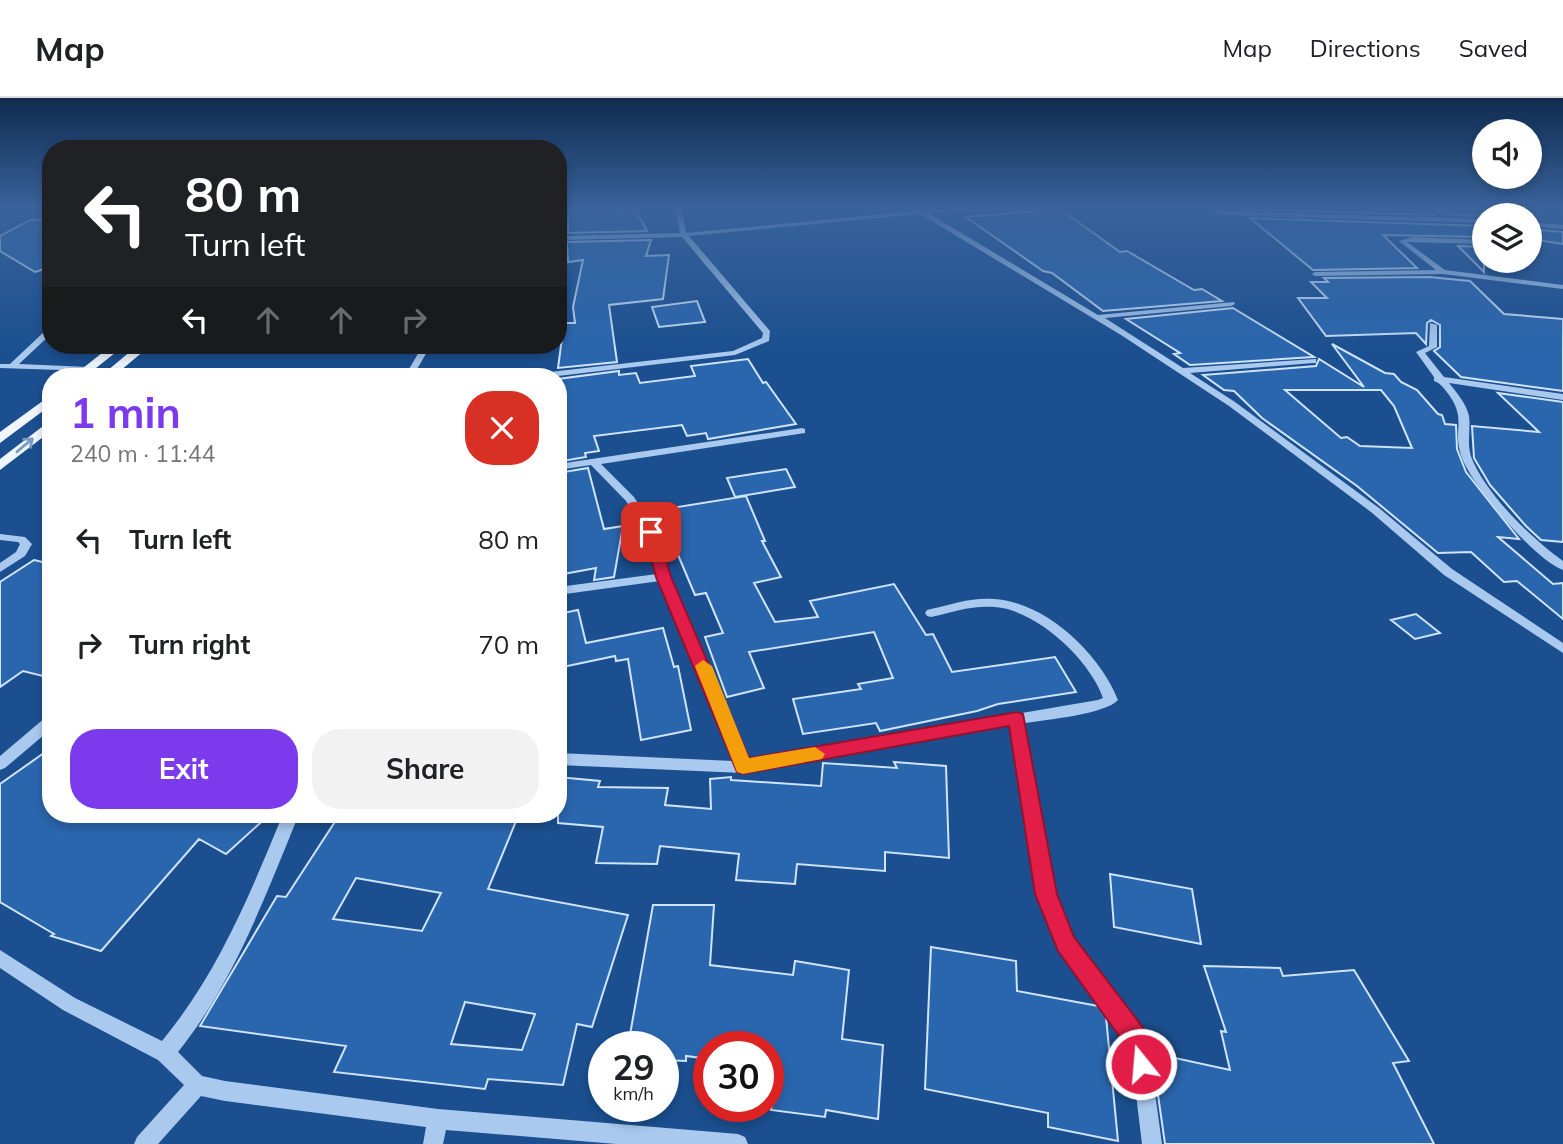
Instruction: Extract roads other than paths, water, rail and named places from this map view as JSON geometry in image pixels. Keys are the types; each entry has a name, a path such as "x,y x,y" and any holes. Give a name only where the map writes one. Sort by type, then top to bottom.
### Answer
{"main road":[{"path":"90,368 108,354"},
{"path":"117,368 134,354"},
{"path":"0,439 42,406"},
{"path":"0,466 42,431"}],"street":[{"path":"567,373 735,353 766,340 767,333 701,255"},
{"path":"993,255 1182,371 1375,510 1448,572 1563,649"},
{"path":"1420,255 1443,272"},
{"path":"1315,274 1443,272 1563,288"},
{"path":"1097,317 1231,304"},
{"path":"1433,325 1433,347 1420,352 1437,379 1461,407 1465,419 1463,446 1474,471 1502,510 1557,557 1563,566"},
{"path":"11,367 42,338"},
{"path":"1182,371 1312,361"},
{"path":"0,366 42,370"},
{"path":"1437,379 1563,397"},
{"path":"567,466 802,431"},
{"path":"595,463 630,499 651,532 664,577 743,767"},
{"path":"0,537 21,539 26,544 21,554 0,568"},
{"path":"567,590 664,577"},
{"path":"567,759 743,767 1101,705 1111,700 1109,690 1098,672 1073,646 1030,613 1007,604 984,602 931,613"},
{"path":"1017,718 1046,894 1066,944 1139,1042 1152,1144"},
{"path":"0,764 42,729"},
{"path":"165,1053 193,1021 247,919 287,823"},
{"path":"0,958 69,1004 165,1053 197,1085 438,1119 738,1144"},
{"path":"144,1144 197,1085"},
{"path":"433,1144 438,1119"}]}
